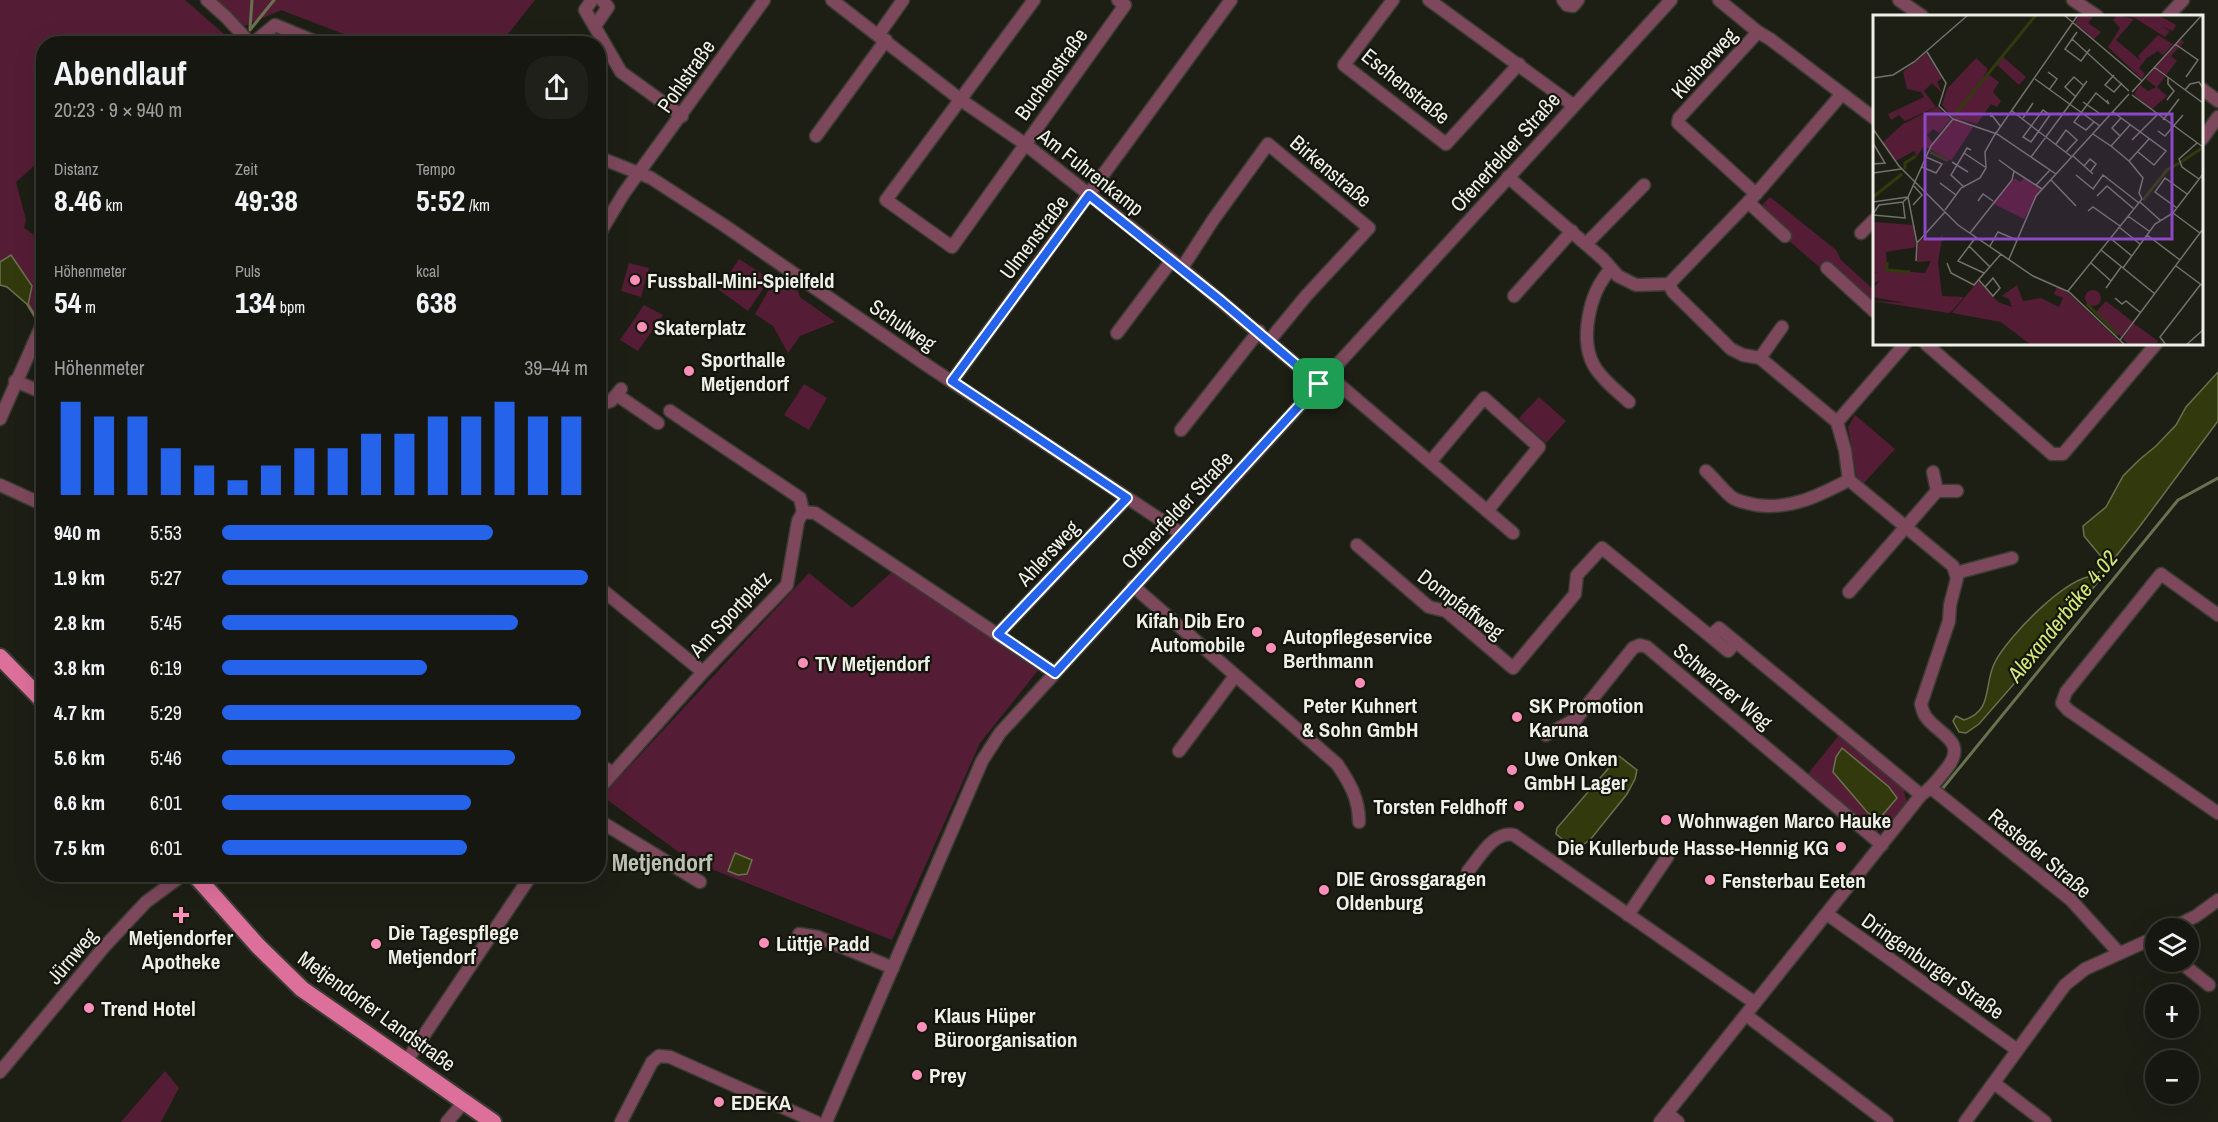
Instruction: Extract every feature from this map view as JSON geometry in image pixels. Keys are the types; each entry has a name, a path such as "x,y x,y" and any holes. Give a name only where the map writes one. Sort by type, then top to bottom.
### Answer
{"main road":[{"path":"0,657 36,694"},
{"name":"Metjendorfer Landstraße","path":"201,882 258,946 302,989 493,1122"}],"street":[{"path":"207,0 245,36"},
{"path":"592,0 585,10 601,36"},
{"path":"595,26 608,7 602,0"},
{"name":"Pohlstraße","path":"606,223 624,193 764,0"},
{"name":"Am Fuhrenkamp","path":"832,0 961,100 1025,144 1177,264 1269,341 1431,461 1513,533"},
{"path":"816,136 882,37 903,0"},
{"path":"1025,144 952,247 886,200 1034,0"},
{"name":"Buchenstraße","path":"1025,144 1125,5 1118,0"},
{"name":"Ulmenstraße","path":"952,381 1231,0"},
{"name":"Eschenstraße","path":"1393,0 1344,65 1446,144 1519,64"},
{"path":"1429,0 1574,105"},
{"path":"1563,0 1567,5 1573,6 1578,0"},
{"name":"Ofenerfelder Straße","path":"826,1122 982,761 1000,733 1671,0"},
{"path":"1719,0 1758,32 1873,117"},
{"path":"1899,0 1921,15"},
{"path":"2169,15 2183,0"},
{"path":"2078,3 2096,15"},
{"path":"262,36 275,25 302,36"},
{"name":"Kleiberweg","path":"1752,198 1678,123 1679,118 1758,32"},
{"path":"606,45 621,72 682,116"},
{"path":"2203,89 2218,100"},
{"path":"1508,177 1572,231 1618,276 1636,285 1669,284 1752,198 1841,94"},
{"path":"2203,139 2218,117"},
{"name":"Birkenstraße","path":"1177,264 1213,220 1268,144 1369,228 1306,296 1269,341"},
{"name":"Schulweg","path":"606,160 651,178 730,229 952,381 1182,534"},
{"path":"1586,244 1644,185"},
{"path":"1752,198 1785,236"},
{"path":"1861,233 1873,222"},
{"path":"1515,296 1572,231"},
{"path":"1117,333 1177,264"},
{"path":"1611,268 1600,284 1593,301 1588,327 1588,347 1595,367 1606,382 1629,402"},
{"path":"1827,268 1873,309"},
{"path":"1669,284 1673,292 1731,349 1743,355 1760,358 1837,422 1845,450 1849,480 1953,566 1956,573 1956,586 1950,605 1949,621 1921,704 1926,717 1951,740 1954,750 1952,762 1882,845 1664,1117 1678,1122"},
{"path":"1760,358 1782,327"},
{"path":"1181,430 1259,332"},
{"path":"0,419 2,406 36,337"},
{"path":"1837,422 1904,345"},
{"path":"1927,345 2052,454 2056,455 2063,454 2155,345"},
{"path":"15,381 36,390"},
{"path":"606,403 611,401 619,392 658,423"},
{"path":"1431,461 1484,398 1539,447 1487,511"},
{"path":"670,411 800,498 803,512 815,513 1055,673"},
{"path":"1706,471 1732,497 1765,506 1792,505 1815,498 1849,480"},
{"path":"1932,472 1937,491"},
{"path":"0,485 36,501"},
{"path":"1849,592 1937,491 1957,491"},
{"name":"Ahlersweg","path":"998,634 1127,498"},
{"name":"Am Sportplatz","path":"606,781 703,672 787,585 798,521 803,512"},
{"name":"Dompfaffweg","path":"1357,545 1429,607 1446,611 1513,668 1575,594 1577,575 1602,548 1728,651 1736,642 1926,792"},
{"path":"1956,573 2012,558"},
{"path":"2218,615 2161,574 2066,692 2062,703 2068,710 2218,813"},
{"path":"1134,586 1337,764 1353,788 1359,810 1359,822"},
{"path":"606,593 703,672"},
{"name":"Schwarzer Weg","path":"1546,735 1576,719 1633,648 1640,645 1647,647 1882,845"},
{"path":"1179,751 1235,676"},
{"path":"606,769 613,774"},
{"name":"Rasteder Straße","path":"1926,792 2071,900 2119,953"},
{"path":"606,825 700,882"},
{"path":"1468,871 1496,838 1505,834 1514,835 1755,1003"},
{"path":"1628,915 1668,856"},
{"name":"Jürnweg","path":"0,1072 104,946 146,902 173,882"},
{"path":"406,1062 527,882"},
{"path":"2192,918 2218,900"},
{"name":"Dringenburger Straße","path":"1827,914 2016,1049"},
{"path":"799,934 818,937 893,968"},
{"path":"1965,1122 2016,1049 2065,985 2085,969 2145,943"},
{"path":"2192,972 2209,986"},
{"path":"1746,1015 1887,1122"},
{"path":"621,1122 652,1062 659,1056 665,1056 816,1122"},
{"path":"1994,1083 2045,1122"},
{"path":"447,1122 464,1102"}],"shaded area":[{"path":"0,0 185,0 226,36 36,36 36,164 16,182 26,220 24,228 36,236 36,318 19,296 0,285"},
{"path":"215,0 535,0 506,36 349,36 281,10 245,26"},
{"path":"1770,197 1836,250 1841,260 1873,289 1873,309 1789,241 1792,238 1759,208"},
{"path":"739,259 770,279 748,311 719,290"},
{"name":"Fussball-Mini-Spielfeld","path":"629,263 649,268 641,297 621,291"},
{"path":"778,274 796,286 800,297 835,322 800,336 788,353 773,326 755,314"},
{"name":"Skaterplatz","path":"644,305 663,315 638,351 620,340"},
{"path":"804,384 827,398 809,430 784,415"},
{"path":"1539,397 1566,421 1546,443 1519,418"},
{"path":"1855,415 1895,449 1862,485 1857,479 1848,427"},
{"path":"894,570 1040,668 980,743 892,940 691,861 606,799 606,792 809,573 852,608"},
{"path":"1840,734 1903,787 1907,803 1886,829 1876,831 1807,775"},
{"path":"165,1071 179,1088 161,1122 121,1122"}],"water":[{"path":"11,255 32,286 28,305 7,287 0,285 0,262"},
{"path":"2218,372 2218,421 2106,572 2040,654 1979,724 1966,733 1959,732 1953,721 1956,716 1964,720 1980,710 1995,662 2012,638 2054,597 2069,586 2095,576 2103,568 2104,560 2084,536 2083,526 2106,507 2123,476 2176,425 2186,407"},
{"path":"1842,748 1889,787 1897,798 1879,819 1868,813 1833,772 1836,757"},
{"path":"1619,756 1637,770 1627,794 1590,840 1581,846 1571,846 1556,834 1557,828"},
{"path":"735,853 752,860 747,874 738,875 728,871"}],"waterway":[{"path":"250,28 252,0"},
{"path":"250,30 274,0"},
{"path":"28,305 36,318"},
{"name":"Alexanderbäke 4.02","path":"1943,788 2178,500 2218,478"}],"place":[{"name":"Fussball-Mini-Spielfeld","path":"635,280"},
{"name":"Skaterplatz","path":"642,327"},
{"name":"Sporthalle Metjendorf","path":"689,371"},
{"name":"Kifah Dib Ero Automobile","path":"1257,632"},
{"name":"Autopflegeservice Berthmann","path":"1271,648"},
{"name":"TV Metjendorf","path":"803,663"},
{"name":"Peter Kuhnert & Sohn GmbH","path":"1360,683"},
{"name":"SK Promotion Karuna","path":"1517,717"},
{"name":"Uwe Onken GmbH Lager","path":"1512,770"},
{"name":"Torsten Feldhoff","path":"1519,806"},
{"name":"Wohnwagen Marco Hauke","path":"1666,820"},
{"name":"Die Kullerbude Hasse-Hennig KG","path":"1841,847"},
{"name":"Fensterbau Eeten","path":"1710,880"},
{"name":"DIE Grossgaragen Oldenburg","path":"1324,890"},
{"name":"Metjendorfer Apotheke","path":"181,915"},
{"name":"Lüttje Padd","path":"764,943"},
{"name":"Die Tagespflege Metjendorf","path":"376,944"},
{"name":"Trend Hotel","path":"89,1008"},
{"name":"Klaus Hüper Büroorganisation","path":"922,1027"},
{"name":"Prey","path":"917,1075"},
{"name":"EDEKA","path":"719,1102"}],"district":[{"name":"Metjendorf","path":"662,862"}],"route":[{"path":"1089,195 1172,260 1319,384 1055,673 998,634 1127,498 952,381 1089,195"}]}
